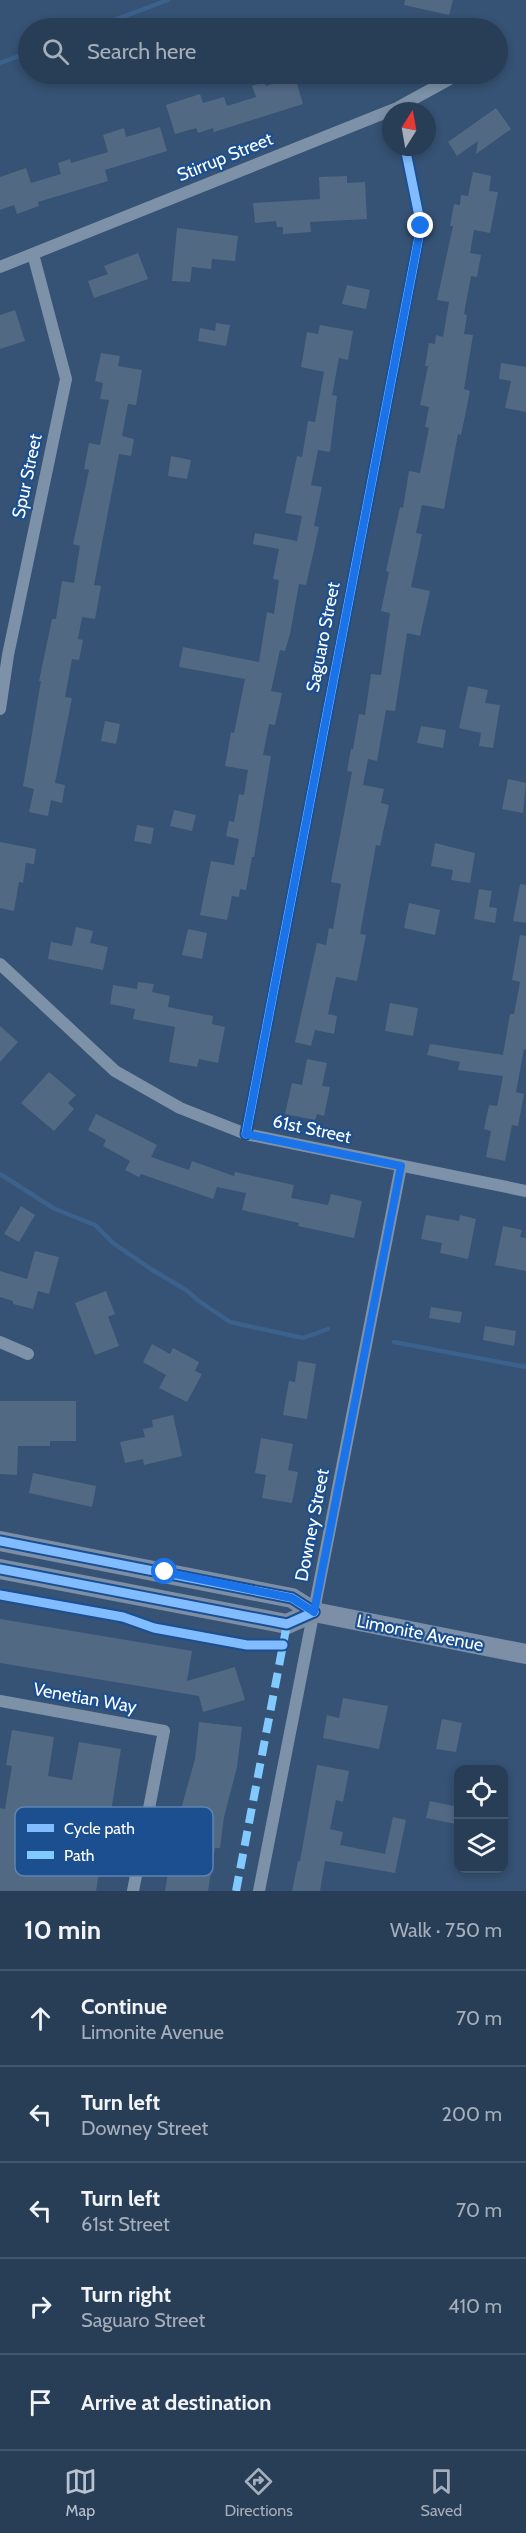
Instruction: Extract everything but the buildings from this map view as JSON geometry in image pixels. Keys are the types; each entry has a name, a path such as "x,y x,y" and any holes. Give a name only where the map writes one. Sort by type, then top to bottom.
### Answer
{"main road":[{"name":"Limonite Avenue","path":"0,1541 292,1598 314,1612 526,1654"},
{"path":"0,1569 287,1624 314,1612"}],"street":[{"name":"Stirrup Street","path":"409,102 441,84"},
{"name":"Stirrup Street","path":"0,267 382,115"},
{"name":"Saguaro Street","path":"246,1134 421,226 407,156"},
{"name":"Spur Street","path":"0,709 8,655 66,379 33,254"},
{"name":"61st Street","path":"0,964 115,1071 180,1108 246,1134 526,1191"},
{"name":"Downey Street","path":"259,1891 401,1166"},
{"path":"0,1342 28,1354"},
{"name":"Venetian Way","path":"0,1701 164,1731 149,1807"},
{"name":"Venetian Way","path":"133,1891 136,1876"}],"waterway":[{"path":"120,18 168,0"},
{"path":"0,63 18,57"},
{"path":"0,1174 55,1209 95,1225 113,1243 186,1290 230,1322 303,1338 328,1329"},
{"path":"394,1342 526,1367"}],"marked path":[{"path":"236,1891 287,1624"}],"cycle path":[{"path":"246,1134 421,226 407,156"},
{"path":"0,1541 292,1598 314,1612"},
{"path":"0,1569 287,1624 314,1612"},
{"path":"0,1595 123,1617 154,1628 247,1645 283,1645"}],"route":[{"path":"165,1572 292,1598 314,1612 401,1166 246,1134 421,226"}]}
